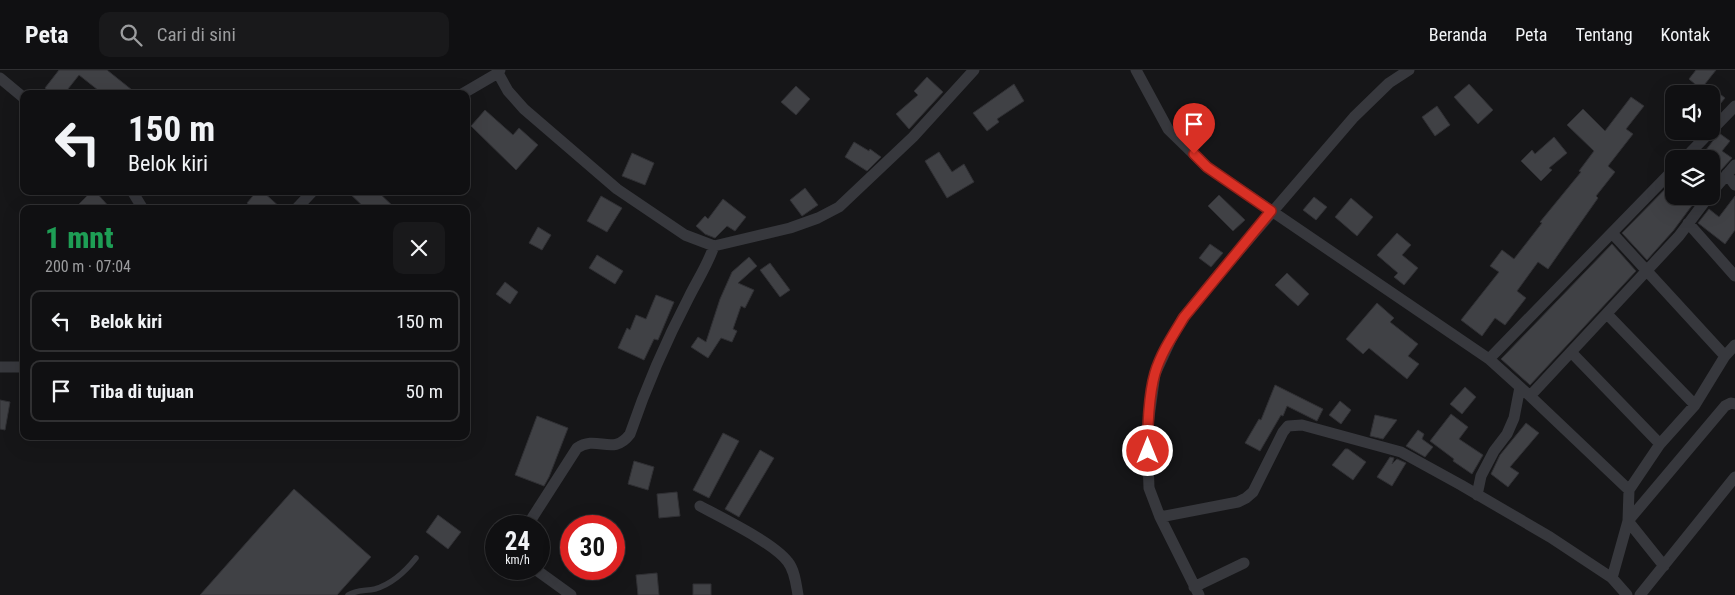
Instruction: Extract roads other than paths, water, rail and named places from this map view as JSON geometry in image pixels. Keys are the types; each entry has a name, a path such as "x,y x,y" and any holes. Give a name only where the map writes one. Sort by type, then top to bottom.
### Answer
{"street":[{"path":"469,90 499,72 508,90 524,109 617,189 685,235 714,246 790,228 818,218 839,207 913,137 974,70"},
{"path":"1136,70 1168,129 1207,167 1489,359 1629,490"},
{"path":"1244,563 1196,591 1160,517 1149,488 1147,432 1155,374 1173,335 1184,317 1271,211 1354,117 1389,83 1409,70"},
{"path":"0,78 20,95"},
{"path":"1720,122 1735,106"},
{"path":"1693,150 1702,140"},
{"path":"1720,182 1735,165"},
{"path":"1727,174 1735,185"},
{"path":"1489,359 1665,178"},
{"path":"300,205 309,195"},
{"path":"1530,396 1679,236 1702,205"},
{"path":"1688,223 1735,276"},
{"path":"1612,232 1725,356"},
{"path":"535,515 582,444 594,442 613,446 626,440 630,434 653,372 689,296 709,262 714,246"},
{"path":"1607,314 1695,405"},
{"path":"1612,578 1628,521 1629,490 1660,444 1695,405 1725,356 1735,345"},
{"path":"1571,352 1660,444"},
{"path":"0,367 20,367"},
{"path":"1477,495 1481,476 1494,451 1507,434 1514,418 1520,387"},
{"path":"1628,521 1725,406 1731,403 1735,404"},
{"path":"1160,517 1238,502 1246,498 1253,492 1283,432 1288,426 1293,424 1302,425 1400,452 1550,537 1612,578 1627,595"},
{"path":"1640,595 1735,477"},
{"path":"700,506 778,551 789,562 794,573 798,595"},
{"path":"1628,521 1664,566"},
{"path":"548,580 564,593"}],"lane":[{"path":"348,595 375,589 391,582 407,569 416,558"}]}
